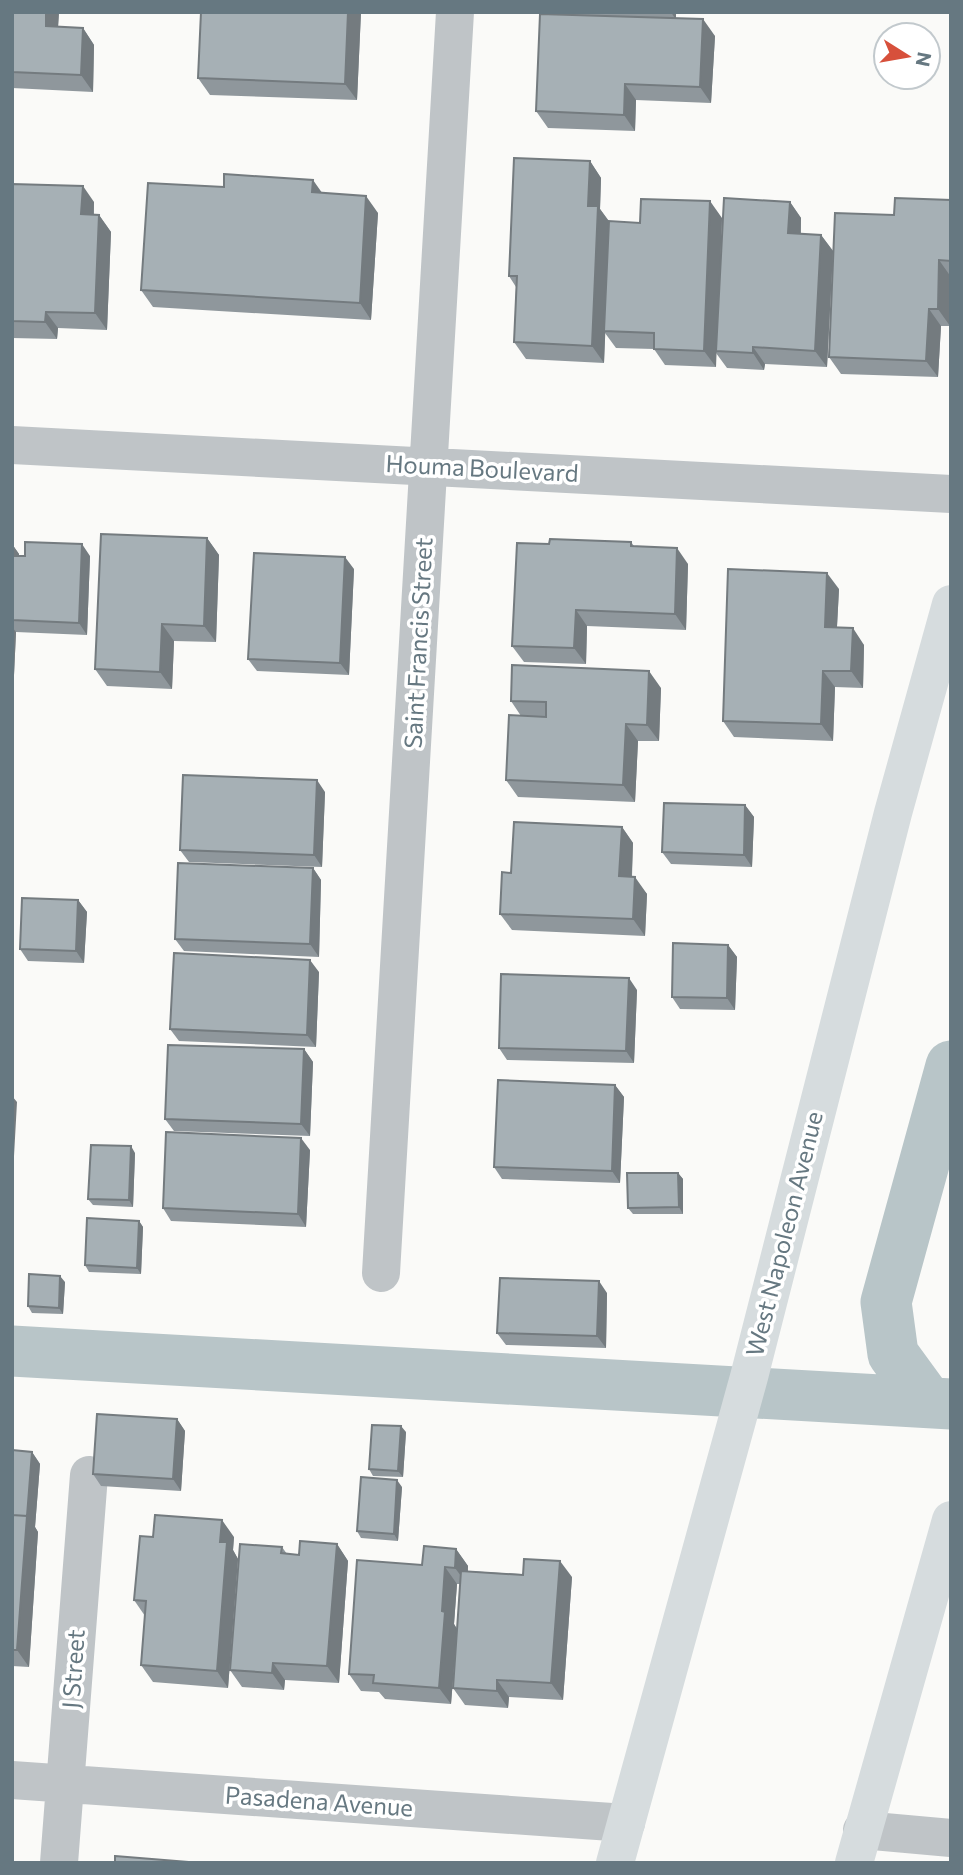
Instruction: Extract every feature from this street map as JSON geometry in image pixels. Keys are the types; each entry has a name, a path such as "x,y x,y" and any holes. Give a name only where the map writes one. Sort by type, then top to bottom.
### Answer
{"main road":[{"name":"West Napoleon Avenue","path":"615,1863 749,1377 893,813 951,604"},
{"path":"858,1847 951,1520"}],"street":[{"name":"Saint Francis Street","path":"381,1273 455,12"},
{"name":"Houma Boulevard","path":"12,445 951,494"},
{"name":"J Street","path":"59,1863 89,1475"},
{"name":"Pasadena Avenue","path":"12,1780 625,1823"},
{"path":"858,1847 951,1838"}],"building":[{"path":"12,12 46,12 46,26 83,28 81,75 12,72"},
{"path":"201,12 348,12 345,84 198,78"},
{"path":"540,14 703,19 700,87 625,84 624,115 536,111"},
{"path":"514,158 590,161 588,206 598,206 592,346 514,342 517,276 509,276"},
{"path":"224,174 313,180 312,192 366,196 360,303 141,290 148,183 224,187"},
{"path":"12,184 83,186 81,214 99,215 95,313 46,312 45,322 12,321"},
{"path":"724,198 790,202 788,233 821,235 815,351 753,347 753,353 716,351"},
{"path":"895,198 951,200 951,261 939,260 938,309 929,309 926,361 829,357 835,213 894,215"},
{"path":"641,199 710,201 704,351 654,349 654,333 604,331 609,221 640,223"},
{"path":"101,534 207,538 204,626 162,624 160,672 95,669"},
{"path":"550,539 631,542 631,546 677,548 675,614 576,610 574,648 512,646 517,543 549,544"},
{"path":"25,542 82,544 79,623 12,620 12,556 25,556"},
{"path":"254,553 345,557 340,663 248,659"},
{"path":"728,569 827,573 825,627 853,628 851,671 823,671 821,724 723,721"},
{"path":"512,665 649,671 647,725 626,724 623,785 506,780 509,715 546,717 546,702 511,701"},
{"path":"183,775 317,780 314,855 180,850"},
{"path":"664,803 745,805 744,855 662,852"},
{"path":"514,822 622,827 619,876 635,877 633,919 500,914 502,872 511,873"},
{"path":"178,863 313,868 310,944 175,939"},
{"path":"22,898 78,900 76,951 20,949"},
{"path":"673,943 728,945 727,998 672,997"},
{"path":"174,953 310,960 307,1035 170,1029"},
{"path":"501,974 629,978 626,1051 499,1048"},
{"path":"168,1045 304,1049 301,1124 165,1119"},
{"path":"498,1080 615,1085 612,1171 494,1167"},
{"path":"166,1132 301,1138 298,1214 163,1208"},
{"path":"91,1145 131,1146 129,1200 88,1199"},
{"path":"627,1173 678,1173 679,1207 628,1208"},
{"path":"87,1218 139,1221 137,1268 85,1265"},
{"path":"29,1274 60,1276 59,1308 28,1306"},
{"path":"500,1278 599,1281 597,1336 497,1333"},
{"path":"97,1414 177,1419 173,1479 93,1474"},
{"path":"372,1425 401,1426 398,1471 369,1469"},
{"path":"12,1450 32,1452 27,1516 12,1515"},
{"path":"361,1477 397,1480 394,1534 357,1531"},
{"path":"12,1515 27,1516 17,1650 12,1650"},
{"path":"155,1515 222,1520 220,1542 227,1542 217,1671 141,1665 146,1601 134,1600 140,1536 153,1537"},
{"path":"300,1541 337,1544 327,1666 273,1663 272,1673 230,1670 240,1544 282,1547 281,1553 299,1555"},
{"path":"424,1546 456,1549 455,1568 445,1567 442,1611 445,1612 439,1688 373,1683 374,1675 349,1674 357,1560 422,1565"},
{"path":"524,1559 560,1561 551,1683 497,1680 497,1691 453,1688 461,1571 523,1575"},
{"path":"115,1856 201,1863 115,1863"}],"waterway":[{"path":"928,1402 893,1354 886,1302 951,1066"},
{"path":"12,1351 951,1404"}]}
